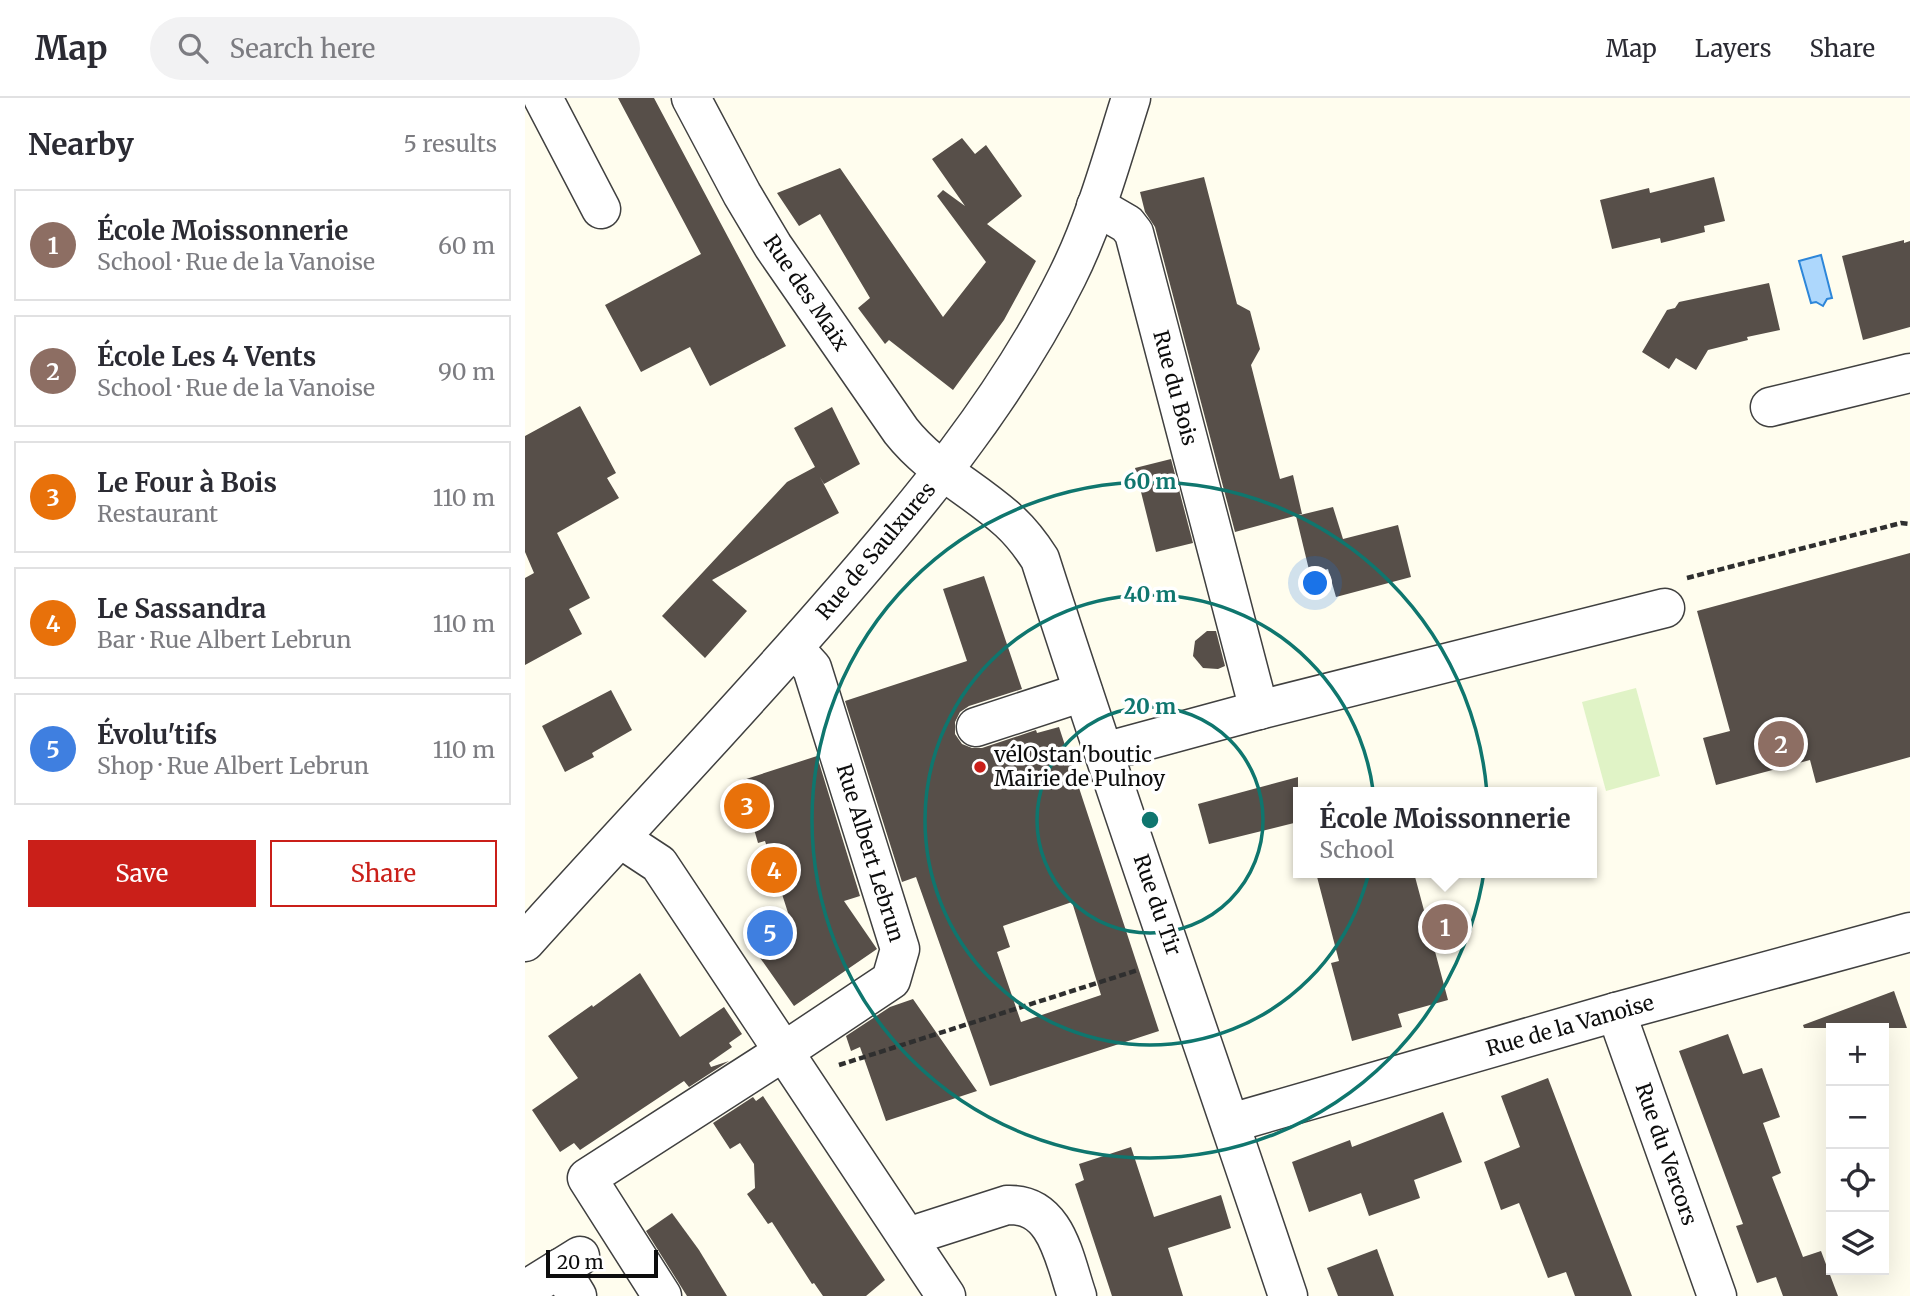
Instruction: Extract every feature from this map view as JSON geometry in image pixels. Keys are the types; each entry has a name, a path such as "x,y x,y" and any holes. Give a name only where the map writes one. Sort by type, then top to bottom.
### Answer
{"street":[{"path":"543,98 601,209"},
{"name":"Rue des Maix","path":"691,98 773,246 901,431 915,449 943,473"},
{"name":"Rue de Saulxures","path":"525,942 794,648 899,528 1003,390 1067,276 1096,206 1131,98"},
{"name":"Rue du Bois","path":"1096,206 1127,224 1134,233 1259,710"},
{"path":"1770,407 1910,373"},
{"name":"Rue du Tir","path":"943,473 1008,520 1040,559 1288,1296"},
{"path":"1104,752 1259,710 1665,608"},
{"name":"Rue Albert Lebrun","path":"662,1296 587,1178 793,1067 891,980 900,949 812,668 794,648"},
{"path":"976,727 1083,692"},
{"path":"621,839 659,864 946,1296"},
{"name":"Rue de la Vanoise","path":"1231,1123 1616,1012 1910,933"},
{"name":"Rue du Vercors","path":"1616,1012 1717,1296"},
{"path":"909,1239 1007,1205 1034,1209 1057,1236 1077,1296"},
{"path":"525,1290 572,1273"}],"path":[{"path":"793,1067 828,1068 1175,958"}],"green space":[{"path":"1636,688 1660,776 1606,791 1582,702"}],"water":[{"path":"1821,255 1832,298 1827,299 1823,306 1816,302 1811,303 1799,261"}],"building":[{"path":"618,98 654,98 786,346 710,386 690,347 641,372 605,305 701,254"},
{"path":"962,138 975,154 986,145 1022,196 987,224 1036,261 1004,320 953,390 889,340 885,344 858,308 870,298 820,214 799,226 777,193 840,168 943,317 986,262 937,196 943,190 965,206 932,159"},
{"path":"1204,177 1237,304 1250,311 1260,349 1251,365 1280,479 1293,475 1302,514 1235,532 1155,227 1145,212 1140,192"},
{"path":"1714,177 1725,221 1704,226 1705,232 1661,243 1660,238 1612,249 1600,200 1649,188 1650,193"},
{"path":"1904,240 1904,243 1910,241 1910,327 1863,340 1842,256"},
{"path":"1769,283 1780,330 1708,350 1696,370 1676,358 1669,369 1642,352 1667,310 1675,308 1679,302"},
{"path":"580,406 616,473 607,478 619,498 557,533 590,598 569,609 582,634 525,665 525,578 534,573 525,552 525,436"},
{"path":"832,407 860,464 824,484 820,477 839,513 712,580 747,611 705,658 662,616 787,482 815,467 794,428"},
{"path":"1171,459 1193,543 1156,552 1135,468"},
{"path":"1333,507 1343,539 1398,525 1411,577 1336,597 1328,569 1310,574 1296,516"},
{"path":"1910,553 1910,757 1816,783 1810,760 1716,785 1703,738 1730,731 1697,611"},
{"path":"984,576 1022,689 969,706 960,712 955,722 955,734 962,744 982,748 1036,730 1037,733 1059,727 1159,1031 990,1086 916,877 902,882 845,701 967,661 943,589","holes":["1072,902 1101,995 1021,1022 997,952 1010,947 1003,926"]},
{"path":"1207,631 1216,631 1225,666 1218,669 1203,668 1193,656 1195,641"},
{"path":"611,690 632,730 592,753 594,757 565,772 542,726"},
{"path":"817,756 860,896 844,901 877,949 794,1006 751,945 790,919 765,841 758,843 740,781"},
{"path":"1298,777 1298,787 1293,787 1293,823 1209,844 1198,804"},
{"path":"1317,878 1415,878 1448,1000 1398,1014 1402,1027 1352,1041 1331,963 1339,961"},
{"path":"640,973 680,1037 724,1007 742,1034 729,1043 732,1047 709,1063 711,1067 729,1061 689,1087 684,1081 580,1150 574,1143 560,1152 532,1110 578,1078 548,1036"},
{"path":"1894,991 1907,1028 1889,1028 1889,1023 1826,1023 1826,1028 1804,1028 1803,1025"},
{"path":"913,999 977,1091 886,1121 860,1047 851,1051 846,1036 890,1007"},
{"path":"1728,1034 1743,1074 1762,1068 1780,1117 1763,1123 1781,1173 1772,1177 1803,1257 1821,1251 1826,1264 1826,1275 1830,1275 1838,1296 1783,1296 1776,1277 1757,1283 1736,1226 1743,1224 1679,1051"},
{"path":"1548,1078 1632,1296 1575,1296 1566,1272 1548,1278 1519,1203 1501,1210 1484,1162 1520,1147 1501,1096"},
{"path":"763,1096 885,1280 866,1296 823,1296 814,1283 812,1284 772,1222 768,1224 747,1194 755,1188 754,1164 740,1143 730,1149 713,1123 753,1097 756,1101"},
{"path":"1443,1112 1462,1162 1414,1180 1420,1198 1369,1216 1361,1193 1309,1212 1292,1162 1350,1140 1352,1147"},
{"path":"1131,1147 1154,1217 1221,1195 1231,1228 1168,1248 1183,1296 1112,1296 1075,1184 1084,1180 1079,1164"},
{"path":"672,1213 727,1296 687,1296 646,1231"},
{"path":"1377,1249 1394,1296 1338,1296 1327,1268"}],"place":[{"name":"École Les 4 Vents","path":"1781,744"},
{"name":"vélOstan'boutic Mairie de Pulnoy","path":"980,767"},
{"name":"Le Four à Bois","path":"747,806"},
{"name":"Le Sassandra","path":"774,870"},
{"name":"École Moissonnerie","path":"1445,927"},
{"name":"Évolu'tifs","path":"770,933"}]}
